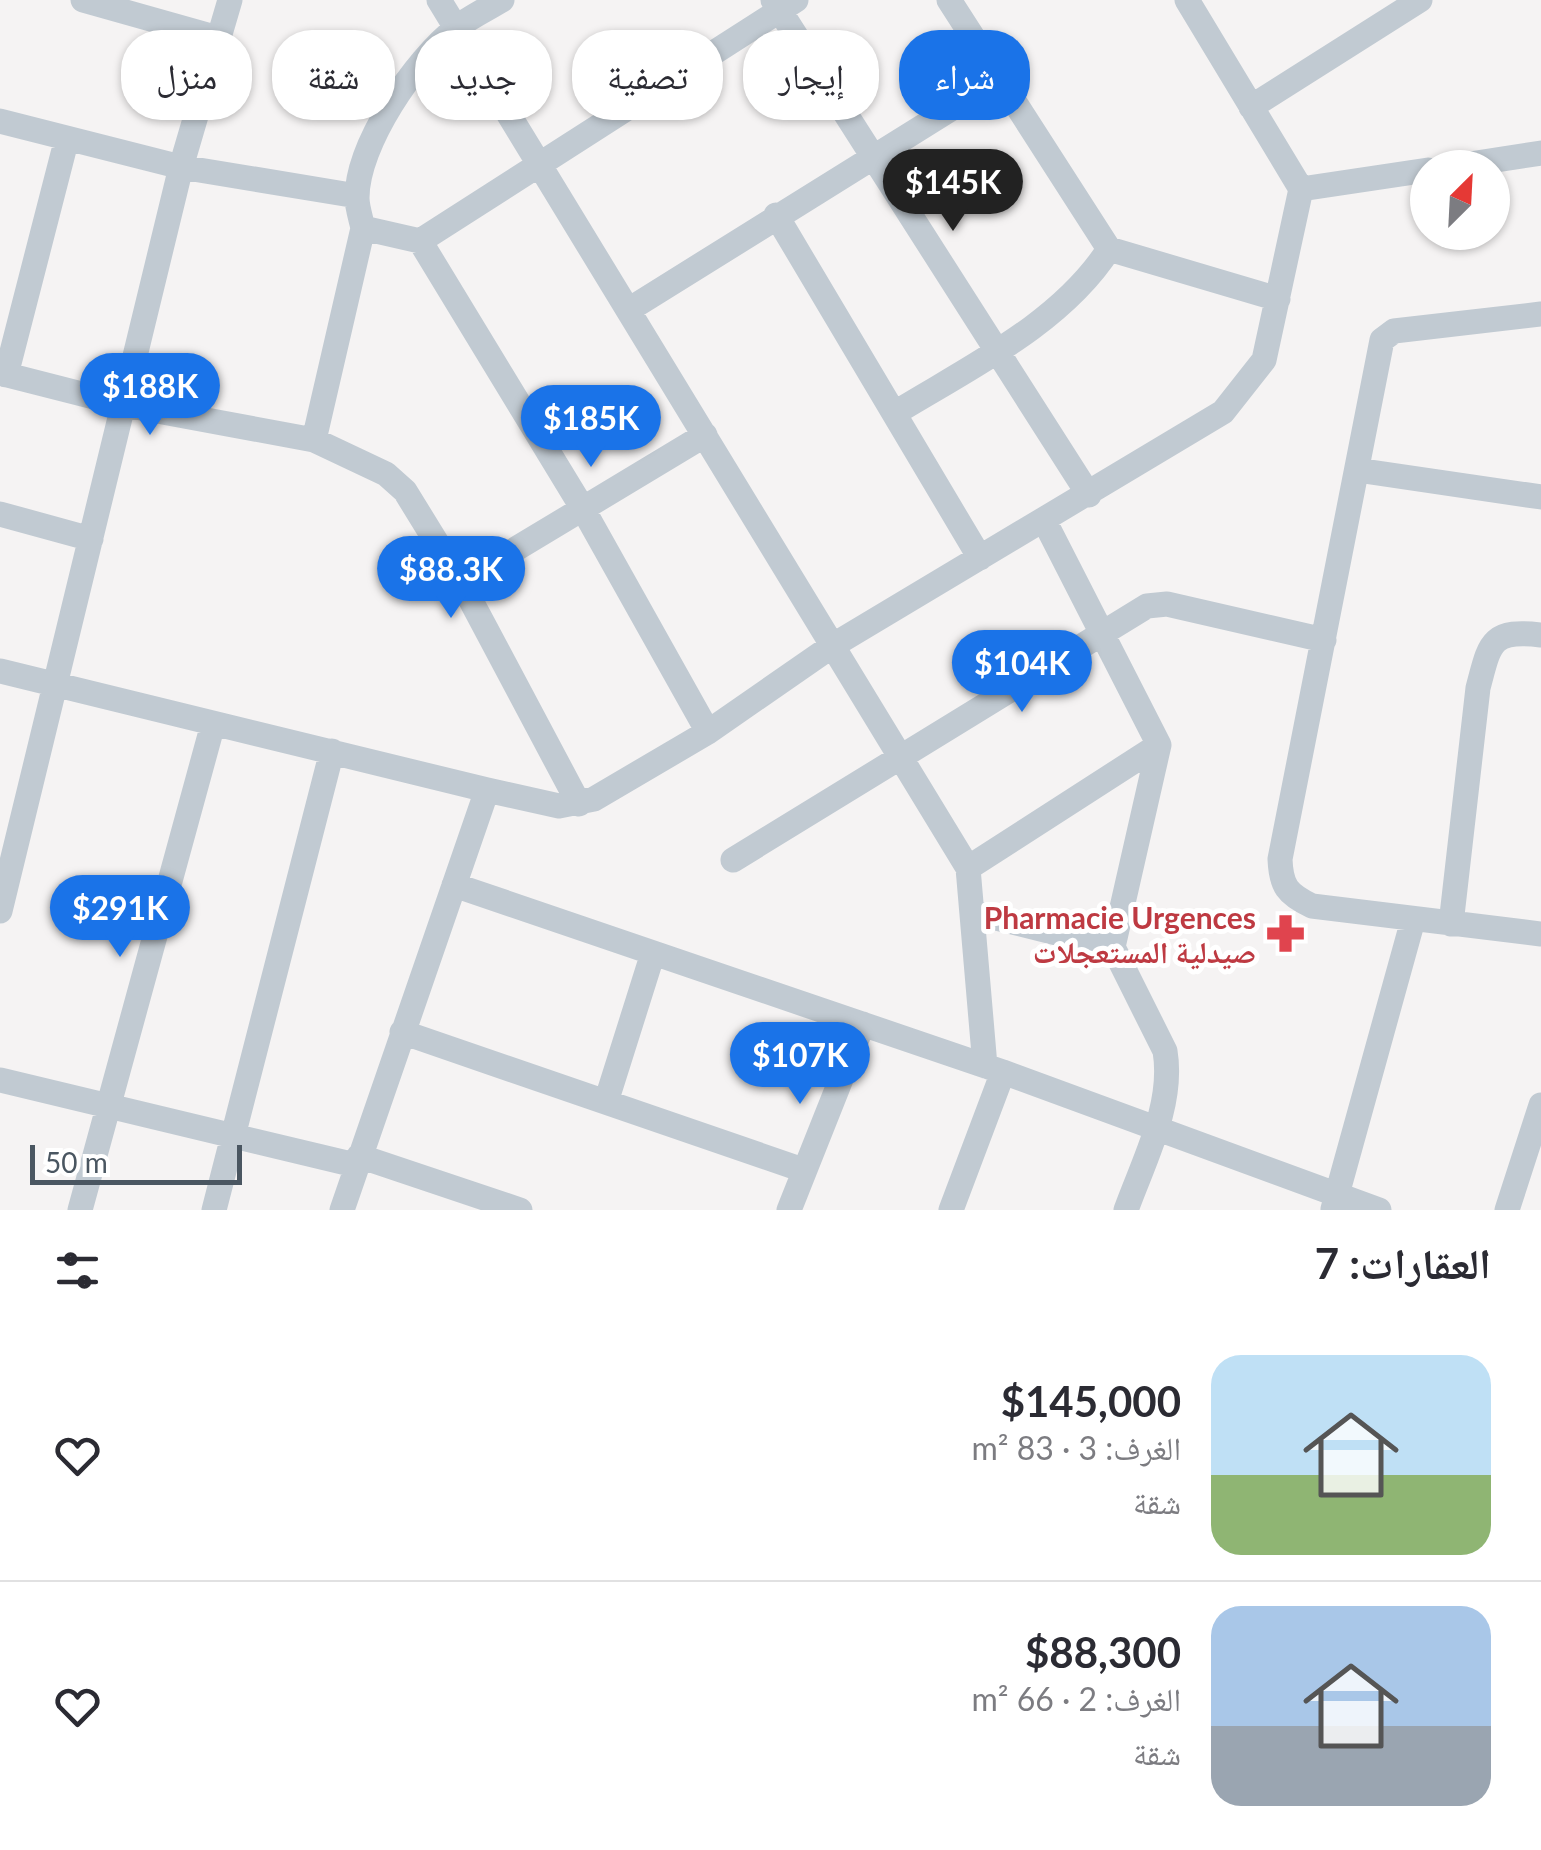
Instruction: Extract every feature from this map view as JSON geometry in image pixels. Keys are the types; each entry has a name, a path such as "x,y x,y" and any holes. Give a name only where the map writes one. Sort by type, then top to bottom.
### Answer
{"street":[{"path":"83,0 190,30"},
{"path":"221,30 230,0"},
{"path":"438,0 968,868 994,1069 951,1210"},
{"path":"314,440 364,228 357,196 389,105 456,28 502,0"},
{"path":"949,0 968,30"},
{"path":"0,671 559,806 579,804 708,732 832,646 1223,412 1264,360 1300,189 1187,0"},
{"path":"1251,107 1420,0"},
{"path":"420,241 783,3 872,158 1090,494"},
{"path":"0,912 195,120"},
{"path":"630,310 933,120"},
{"path":"1025,120 1108,249 1278,299"},
{"path":"0,122 182,167 357,196"},
{"path":"67,138 3,374 125,405 314,440 359,458 405,491 461,582 579,804"},
{"path":"1510,158 1541,153"},
{"path":"1300,189 1410,173"},
{"path":"776,215 980,558"},
{"path":"364,228 420,241 583,510 708,732"},
{"path":"895,413 996,351 1072,294 1108,249"},
{"path":"1541,314 1394,331 1382,340 1280,859 1281,883 1292,896 1312,906 1541,934"},
{"path":"461,582 705,435"},
{"path":"1357,470 1541,496"},
{"path":"0,514 91,538"},
{"path":"1045,522 1158,744 1113,947 1165,1051 1164,1103 1126,1210"},
{"path":"733,860 1102,634 1127,614 1167,604 1324,640"},
{"path":"1450,924 1478,688 1487,654 1497,638 1510,632 1541,635"},
{"path":"80,1210 213,724"},
{"path":"968,868 1158,744"},
{"path":"214,1210 332,751"},
{"path":"342,1210 487,790"},
{"path":"454,886 1156,1127 1335,1202 1379,1210"},
{"path":"972,912 1113,947"},
{"path":"1335,1202 1413,920"},
{"path":"606,1102 653,953"},
{"path":"790,1210 863,1024"},
{"path":"402,1032 804,1170"},
{"path":"0,1080 231,1137 357,1160 520,1210"},
{"path":"1506,1210 1541,1105"}],"place":[{"name":"Pharmacie Urgences صيدلية المستعجلات","path":"1286,934"}]}
